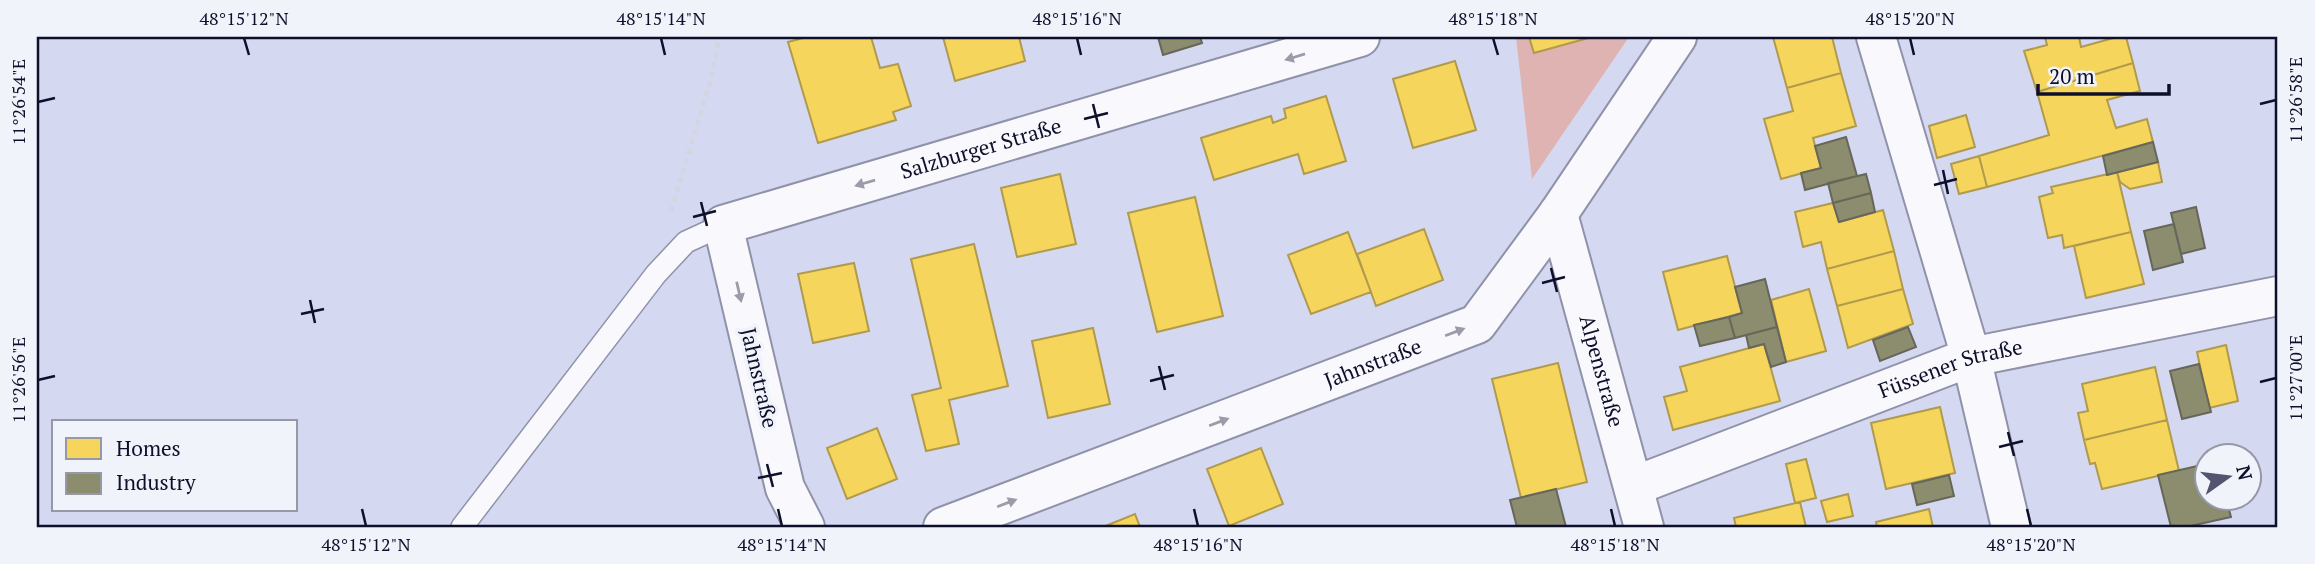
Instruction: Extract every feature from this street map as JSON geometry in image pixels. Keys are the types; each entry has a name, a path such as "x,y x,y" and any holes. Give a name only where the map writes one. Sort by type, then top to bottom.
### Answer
{"street":[{"name":"Salzburger Straße","path":"723,225 1360,37"},
{"name":"Jahnstraße","path":"943,527 1477,324 1558,214 1677,37"},
{"path":"1876,37 1972,357 2011,527"},
{"name":"Alpenstraße","path":"1558,214 1644,527"},
{"name":"Jahnstraße","path":"723,225 785,488 805,527"},
{"name":"Füssener Straße","path":"1634,486 1972,357 2278,296"}],"lane":[{"path":"462,527 615,324 671,257 686,242 723,225"}],"path":[{"path":"671,257 667,222 711,79 719,37"}],"shaded area":[{"path":"1516,37 1629,37 1532,179"}],"building: Homes":[{"path":"807,37 871,37 880,68 898,64 911,106 893,112 896,120 818,143 788,42"},
{"path":"943,37 1019,37 1025,61 955,81"},
{"path":"1529,37 1592,37 1534,53"},
{"path":"1773,37 1832,37 1841,73 1787,88"},
{"path":"2045,37 2079,37 2081,47 2126,37 2133,63 2037,92 2024,51 2047,45"},
{"path":"1455,61 1476,130 1413,148 1393,79"},
{"path":"2133,63 2140,91 2107,100 2116,128 2147,119 2153,142 1987,187 1979,156 2049,135 2037,92"},
{"path":"1841,73 1856,126 1813,138 1821,168 1781,179 1764,119 1793,111 1787,88"},
{"path":"1326,96 1346,161 1304,174 1298,154 1214,180 1201,138 1271,116 1273,123 1286,118 1284,109"},
{"path":"1966,115 1975,147 1937,158 1929,126"},
{"path":"1979,156 1987,187 1959,194 1951,164"},
{"path":"2158,162 2162,182 2130,189 2120,182 2117,172"},
{"path":"2117,172 2131,232 2064,248 2062,235 2048,238 2039,197 2053,193 2051,187"},
{"path":"1060,174 1076,244 1017,257 1001,188"},
{"path":"1195,197 1223,316 1157,332 1128,213"},
{"path":"1833,203 1839,222 1883,210 1894,251 1827,269 1821,242 1803,247 1795,212"},
{"path":"1424,229 1443,280 1376,306 1357,254"},
{"path":"1348,232 1371,292 1311,314 1288,255"},
{"path":"2131,232 2144,284 2086,298 2074,246"},
{"path":"974,244 1008,386 949,400 959,444 926,451 912,395 941,388 911,259"},
{"path":"1894,251 1903,289 1837,306 1827,269"},
{"path":"1727,256 1742,313 1678,330 1663,272"},
{"path":"854,263 869,331 813,343 798,274"},
{"path":"1809,289 1826,351 1786,362 1771,300"},
{"path":"1903,289 1913,324 1848,348 1837,306"},
{"path":"1093,328 1110,404 1048,418 1032,341"},
{"path":"1764,344 1780,401 1673,430 1664,397 1687,391 1680,367"},
{"path":"2226,345 2238,401 2209,408 2197,352"},
{"path":"1558,363 1587,482 1521,498 1492,379"},
{"path":"2155,367 2167,420 2084,440 2078,413 2088,411 2082,384"},
{"path":"1940,407 1955,473 1886,489 1871,423"},
{"path":"2167,420 2179,471 2102,489 2095,463 2090,464 2084,440"},
{"path":"877,428 897,479 847,499 827,448"},
{"path":"1261,448 1283,504 1229,526 1207,469"},
{"path":"1806,459 1816,498 1795,503 1786,464"},
{"path":"1848,494 1853,516 1827,522 1821,501"},
{"path":"1800,502 1806,527 1736,527 1734,518"},
{"path":"1929,509 1933,527 1877,527 1876,522"},
{"path":"1135,514 1140,527 1103,527"}],"building: Industry":[{"path":"1158,37 1200,37 1202,43 1163,55"},
{"path":"1846,137 1857,176 1805,190 1801,173 1821,168 1815,146"},
{"path":"2153,142 2158,162 2107,175 2103,156"},
{"path":"1866,174 1871,193 1833,203 1828,183"},
{"path":"1871,193 1875,212 1839,222 1833,203"},
{"path":"2196,207 2205,248 2181,254 2171,213"},
{"path":"2174,224 2183,262 2153,270 2144,231"},
{"path":"1765,279 1777,327 1735,338 1729,317 1742,313 1735,287"},
{"path":"1729,317 1735,338 1700,346 1694,325"},
{"path":"1777,327 1786,362 1771,367 1764,344 1749,348 1746,335"},
{"path":"1908,327 1916,347 1880,361 1873,340"},
{"path":"2199,364 2211,412 2182,419 2170,371"},
{"path":"2192,467 2192,512 2230,512 2231,517 2186,527 2171,527 2158,475"},
{"path":"1949,475 1954,496 1917,505 1912,484"},
{"path":"1556,489 1566,527 1517,527 1510,500"}]}
